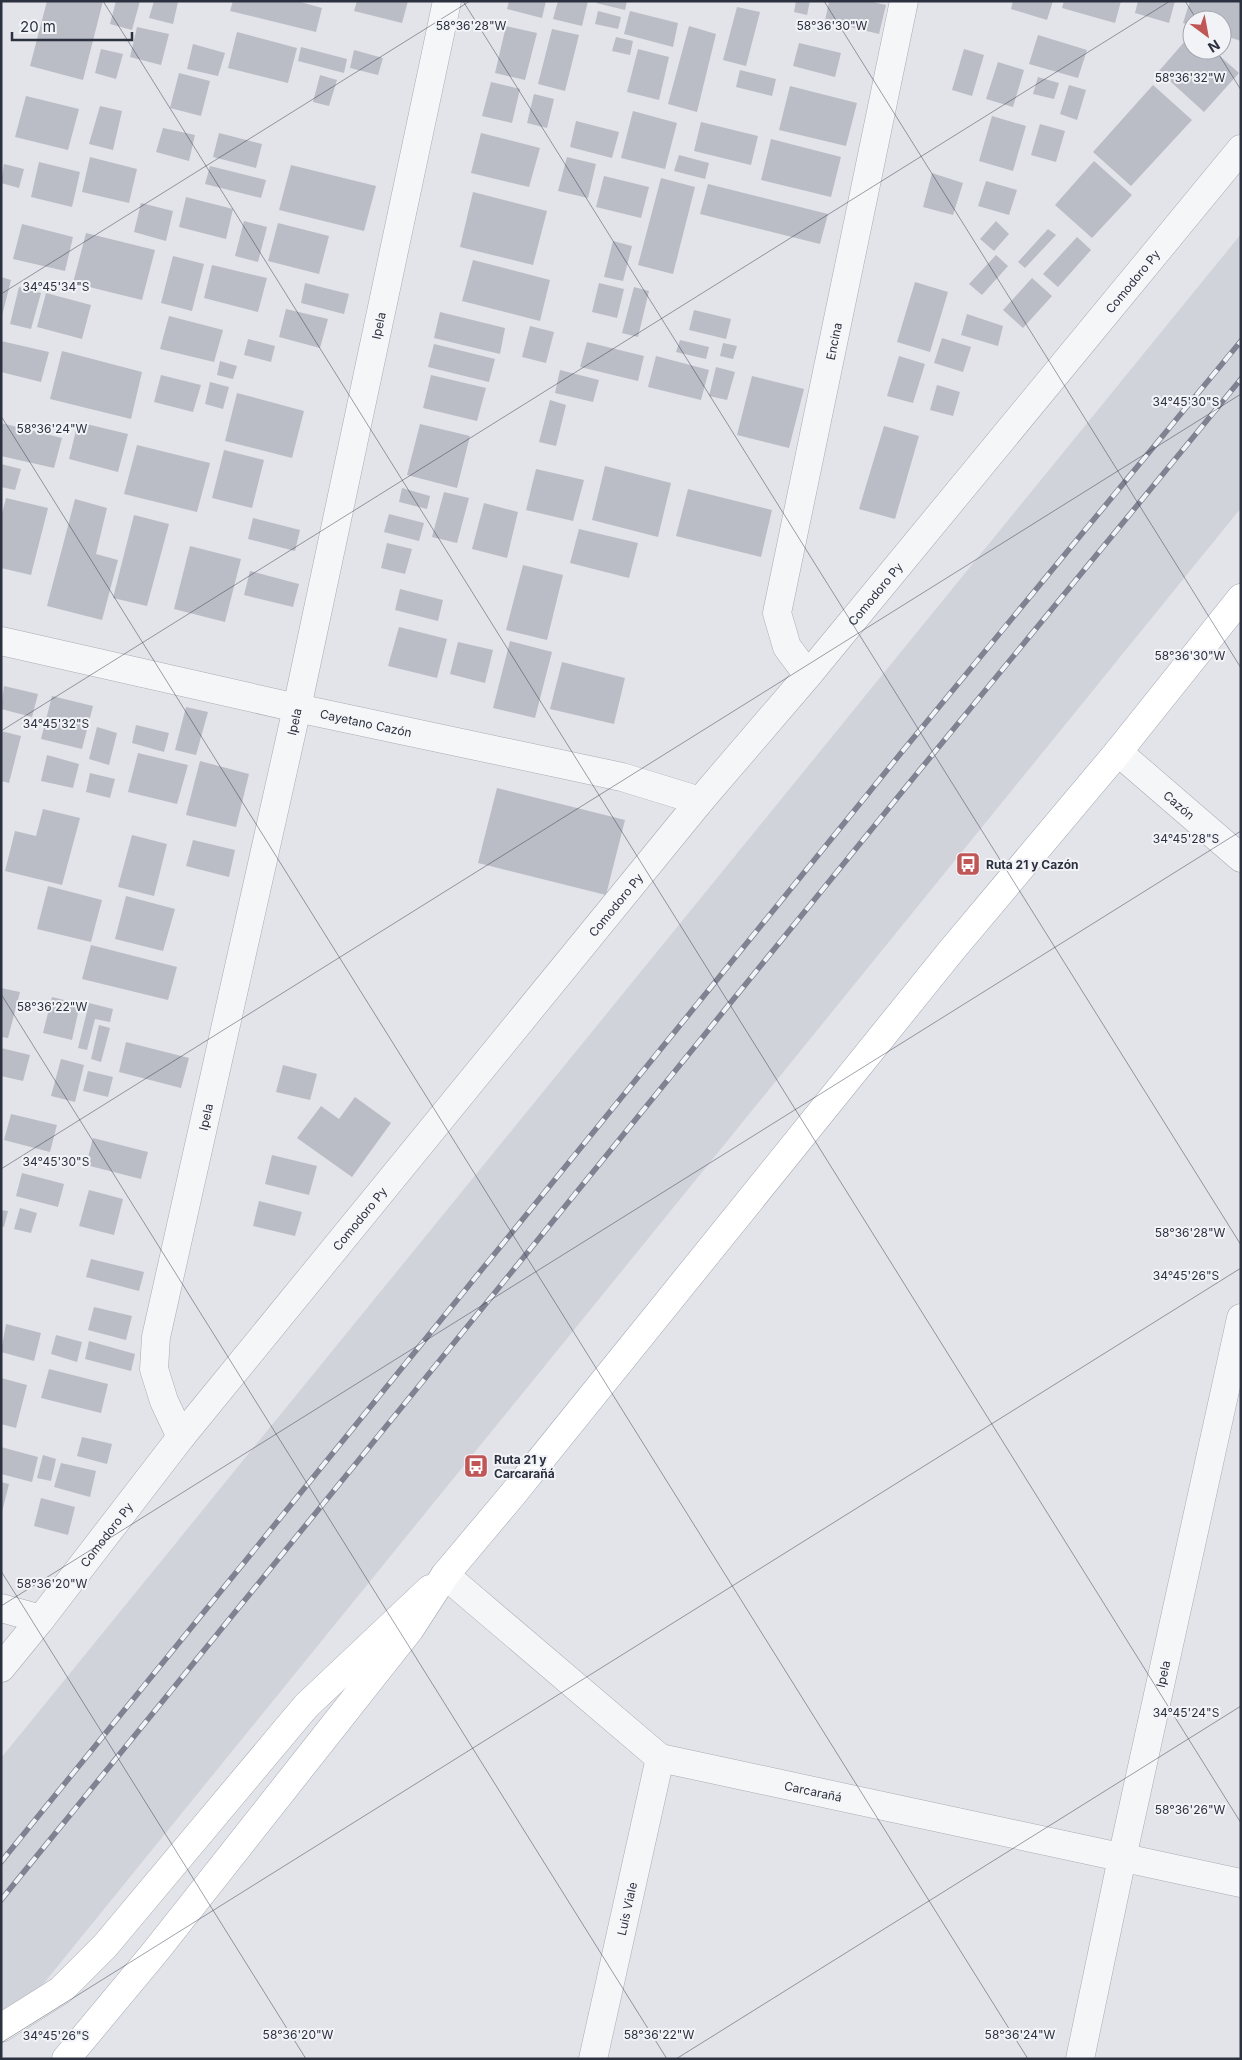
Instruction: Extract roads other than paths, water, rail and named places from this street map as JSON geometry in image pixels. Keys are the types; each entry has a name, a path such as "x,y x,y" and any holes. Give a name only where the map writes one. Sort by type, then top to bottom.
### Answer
{"main road":[{"path":"1,2028 61,1990 105,1946 306,1706 445,1574 513,1494 951,951 1118,752 1241,598"},
{"path":"66,2059 155,1952 410,1629 445,1574"}],"street":[{"name":"Ipela","path":"181,1437 164,1401 154,1369 156,1337 297,708 447,1"},
{"name":"Encina","path":"808,675 787,647 777,613 904,1"},
{"name":"Comodoro Py","path":"1,1668 181,1437 700,801 808,675 1241,149"},
{"name":"Cayetano Cazón","path":"1,641 297,708 622,777 700,801"},
{"name":"Cazón","path":"1118,752 1241,858"},
{"name":"Ipela","path":"1080,2059 1122,1858 1241,1318"},
{"name":"Carcarañá","path":"445,1574 660,1758 1241,1883"},
{"path":"1,1608 41,1619"},
{"name":"Luis Viale","path":"593,2059 660,1758"}],"railway":[{"path":"1,1862 901,753 1241,341"},
{"path":"1,1900 919,771 1241,379"}],"place":[{"name":"Ruta 21 y Cazón","path":"968,864"},
{"name":"Ruta 21 y Carcarañá","path":"476,1466"}]}
